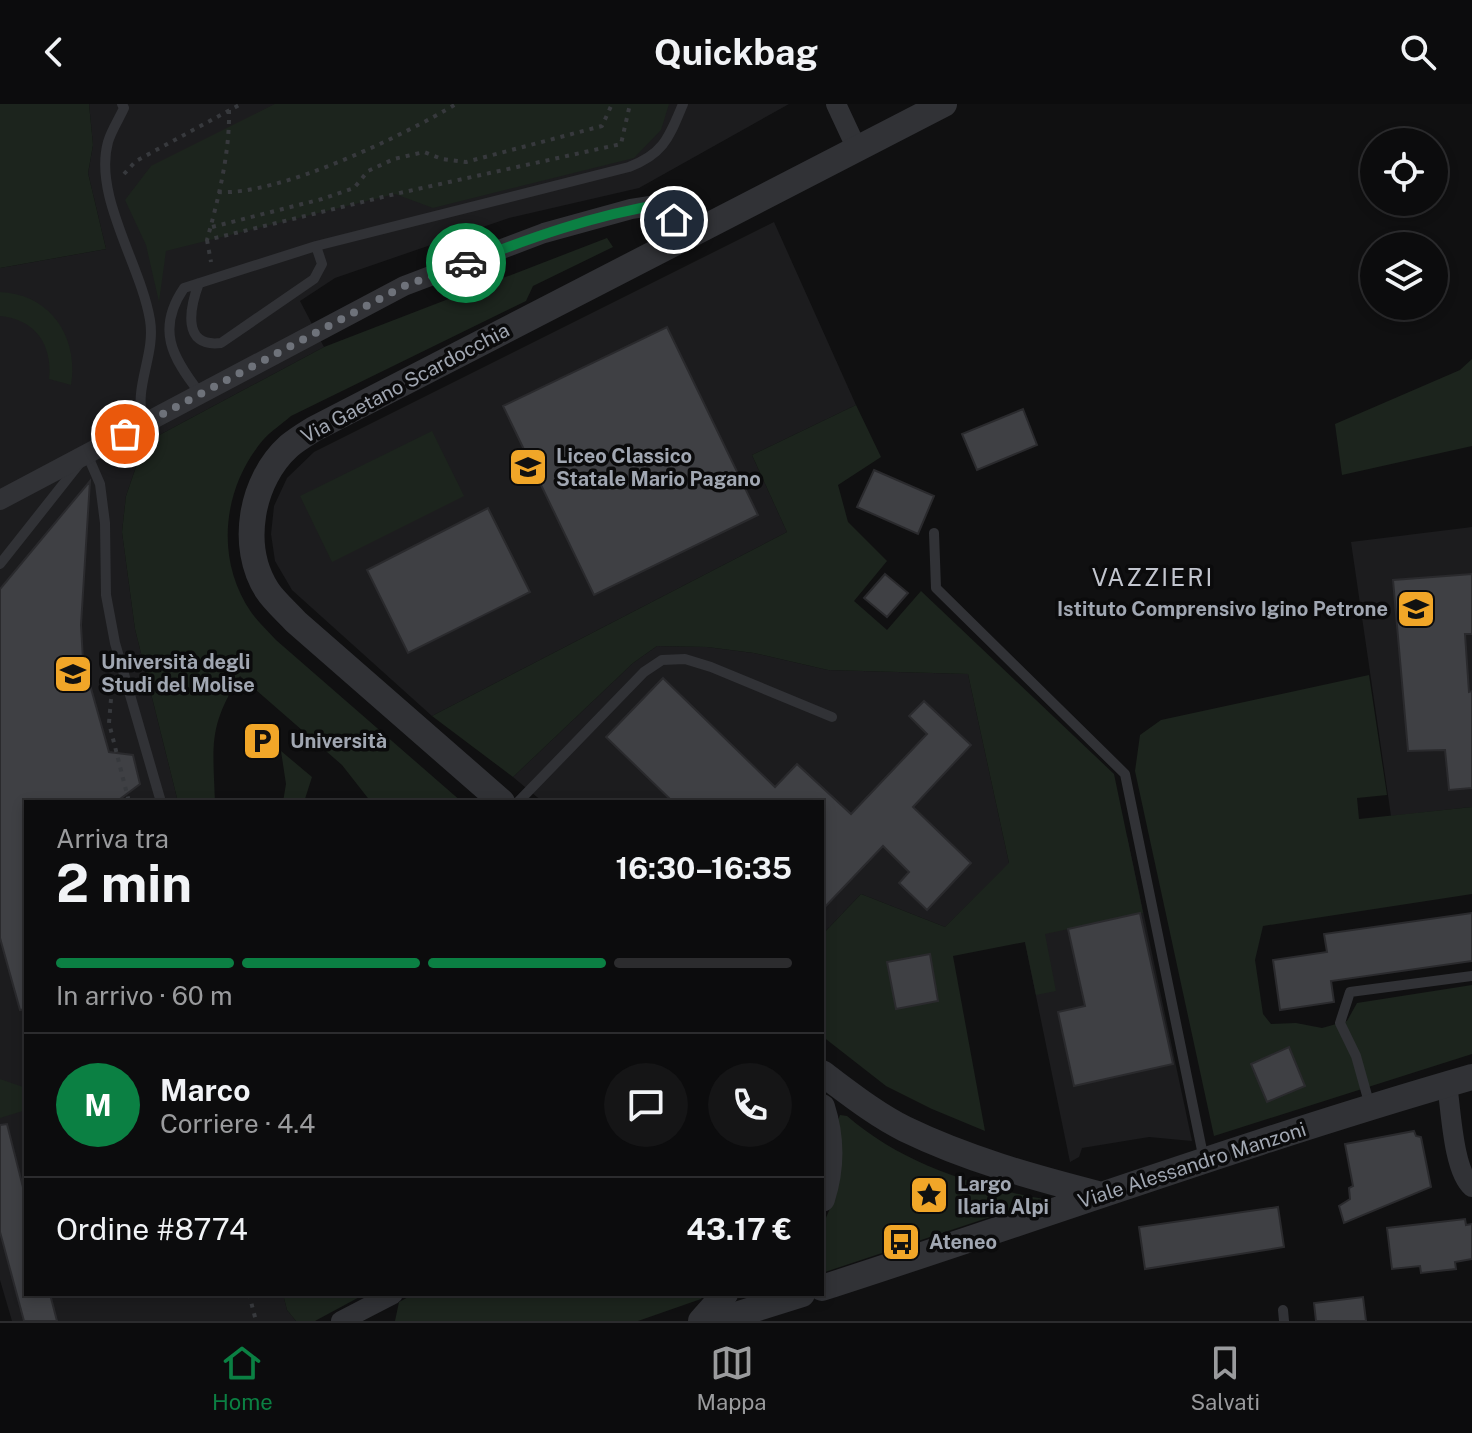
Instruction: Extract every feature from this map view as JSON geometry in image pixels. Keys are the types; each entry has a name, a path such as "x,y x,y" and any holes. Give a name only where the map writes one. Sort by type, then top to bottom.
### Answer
{"street":[{"path":"836,104 856,147"},
{"name":"Via Gaetano Scardocchia","path":"500,800 296,622 266,589 252,552 252,516 265,477 288,447 314,429 944,104"},
{"path":"0,500 404,286 544,233 631,209 663,204 685,236"},
{"path":"824,1074 876,1112 912,1132 981,1162 1098,1194"},
{"path":"1460,1080 1457,1152 1465,1181 1472,1187"},
{"name":"Viale Alessandro Manzoni","path":"824,1287 1098,1194 1460,1080"},
{"path":"824,1116 830,1145 829,1176 824,1192"},
{"path":"341,1321 389,1296"},
{"path":"701,1321 723,1296"},
{"path":"717,1321 753,1303 791,1296"}],"lane":[{"path":"122,104 124,108 108,143 104,182 136,271 150,321 151,342 140,394 140,412 144,423"},
{"path":"199,392 181,369 170,346 174,303 184,288 316,246 629,167 650,159 669,139 683,104"},
{"path":"199,283 192,301 194,334 211,344 221,343 314,279 322,264 316,246"},
{"path":"0,564 87,454 100,484 105,523 106,595 115,643 160,800"},
{"path":"934,533 936,588 1125,774 1205,1161"},
{"path":"520,800 644,672 662,660 685,659 711,667 832,717"},
{"path":"1371,1108 1356,1056 1340,1023 1350,992 1472,976"}],"path":[{"path":"111,203 125,191 122,177 136,161 241,104"},
{"path":"218,192 237,194 292,178 362,152 456,104"},
{"path":"211,227 354,188 368,171 394,159 424,152 442,159 466,162 602,126 612,104"},
{"path":"207,240 621,144 630,104"},
{"path":"214,277 207,240 230,126 229,110"},
{"path":"109,723 128,800"},
{"path":"250,1296 256,1321"}],"shaded area":[{"path":"0,104 89,104 93,145 88,173 106,249 0,268"},
{"name":"Università degli Studi del Molise","path":"89,104 789,104 639,188 509,218 335,278 300,301 324,347 152,439 137,464 126,496 122,532 135,629 178,800 24,800 24,1296 284,1296 287,1310 296,1321 12,1321 0,1280 0,268 106,249 88,173 93,145"},
{"path":"275,104 669,104 661,130 634,158 433,208 395,194 166,251 159,302 146,245 125,200 151,166"},
{"name":"Liceo Classico Statale Mario Pagano","path":"774,222 856,405 752,455 787,532 432,716 292,590 275,561 271,534 274,506 287,478 314,452"},
{"path":"607,238 613,247 533,286 526,301 291,416 266,437 249,459 232,502 228,547 232,570 239,591 254,616 276,640 460,800 369,800 342,765 240,676 222,709 215,736 215,800 178,800 135,629 122,532 126,496 137,464 152,439 324,347"},
{"path":"0,292 34,301 58,322 70,351 71,385 49,379 48,355 32,328 23,322 0,316"},
{"path":"1472,359 1472,446 1342,475 1335,424 1460,370"},
{"path":"856,405 881,457 838,485 848,522 887,561 854,601 887,630 921,591 1114,774 1143,913 1045,934 1056,991 1036,995 1025,942 953,956 985,1131 886,1086 824,1038 824,933 861,894 945,927 1009,863 968,674 828,670 754,653 707,647 657,646 633,663 513,777 432,716 787,532 752,455"},
{"path":"432,431 464,496 332,562 300,496"},
{"name":"Istituto Comprensivo Igino Petrone","path":"1472,527 1472,807 1391,816 1351,542"},
{"path":"657,646 707,647 754,653 828,670 968,674 1009,863 1127,836 1192,1141 1149,1137 1082,1148 1079,1157 1070,1162 1009,864 945,927 861,894 824,933 824,800 541,800 513,777 633,663"},
{"path":"1369,675 1387,795 1357,798 1359,819 1472,807 1472,894 1263,926 1255,960 1263,1014 1271,1024 1296,1023 1322,1028 1347,1021 1357,1003 1472,985 1472,1054 1214,1136 1135,771 1140,735 1161,720"},
{"path":"281,751 312,777 305,800 283,800 286,784"},
{"path":"0,1079 24,1087 24,1111 0,1118"},
{"name":"Largo Ilaria Alpi","path":"840,1115 847,1116 891,1147 940,1171 992,1188 1044,1199 824,1272 824,1222 834,1199 836,1125"},
{"path":"284,1296 361,1296 315,1321 296,1321 287,1310"},
{"path":"410,1296 703,1296 638,1321 395,1321 399,1302"}],"building":[{"path":"667,327 758,515 594,595 503,406"},
{"path":"1023,409 1037,445 977,470 962,434"},
{"path":"874,470 934,496 918,534 857,507"},
{"path":"90,481 81,625 83,660 109,752 133,755 140,784 119,800 24,800 24,1009 20,1010 0,938 0,589"},
{"path":"488,508 530,592 408,653 367,570"},
{"path":"885,574 908,593 887,617 864,598"},
{"path":"1472,574 1472,634 1465,634 1469,692 1472,691 1472,788 1449,790 1445,750 1408,751 1393,580"},
{"path":"663,678 775,787 797,764 851,814 927,734 909,716 924,701 971,745 913,807 971,863 927,910 899,883 909,872 883,846 824,908 824,800 671,800 606,737"},
{"path":"1140,913 1173,1064 1074,1086 1058,1012 1085,1006 1068,929"},
{"path":"1472,913 1472,961 1331,981 1334,1002 1280,1010 1273,960 1327,952 1324,934"},
{"path":"930,954 938,1001 896,1009 887,962"},
{"path":"1289,1047 1305,1086 1267,1102 1251,1064"},
{"path":"7,1124 24,1191 24,1296 51,1296 57,1321 24,1321 0,1232 0,1125"},
{"path":"1414,1131 1416,1136 1421,1137 1431,1187 1344,1223 1339,1206 1350,1199 1349,1188 1353,1186 1345,1144"},
{"path":"1278,1207 1284,1247 1145,1269 1139,1227"},
{"path":"1465,1219 1466,1225 1472,1224 1472,1259 1455,1262 1456,1269 1421,1273 1420,1266 1392,1269 1387,1228"},
{"path":"1363,1297 1366,1321 1316,1321 1314,1303"}],"way so far":[{"path":"125,434 199,392 404,286 466,263"}],"place":[{"name":"Liceo Classico Statale Mario Pagano","path":"528,467"},
{"name":"Istituto Comprensivo Igino Petrone","path":"1416,609"},
{"name":"Università degli Studi del Molise","path":"73,674"},
{"name":"Università","path":"262,741"},
{"name":"Largo Ilaria Alpi","path":"929,1195"},
{"name":"Ateneo","path":"901,1242"}],"district":[{"name":"VAZZIERI","path":"1153,577"}],"route":[{"path":"466,263 544,233 631,209 663,204 674,220"}]}
